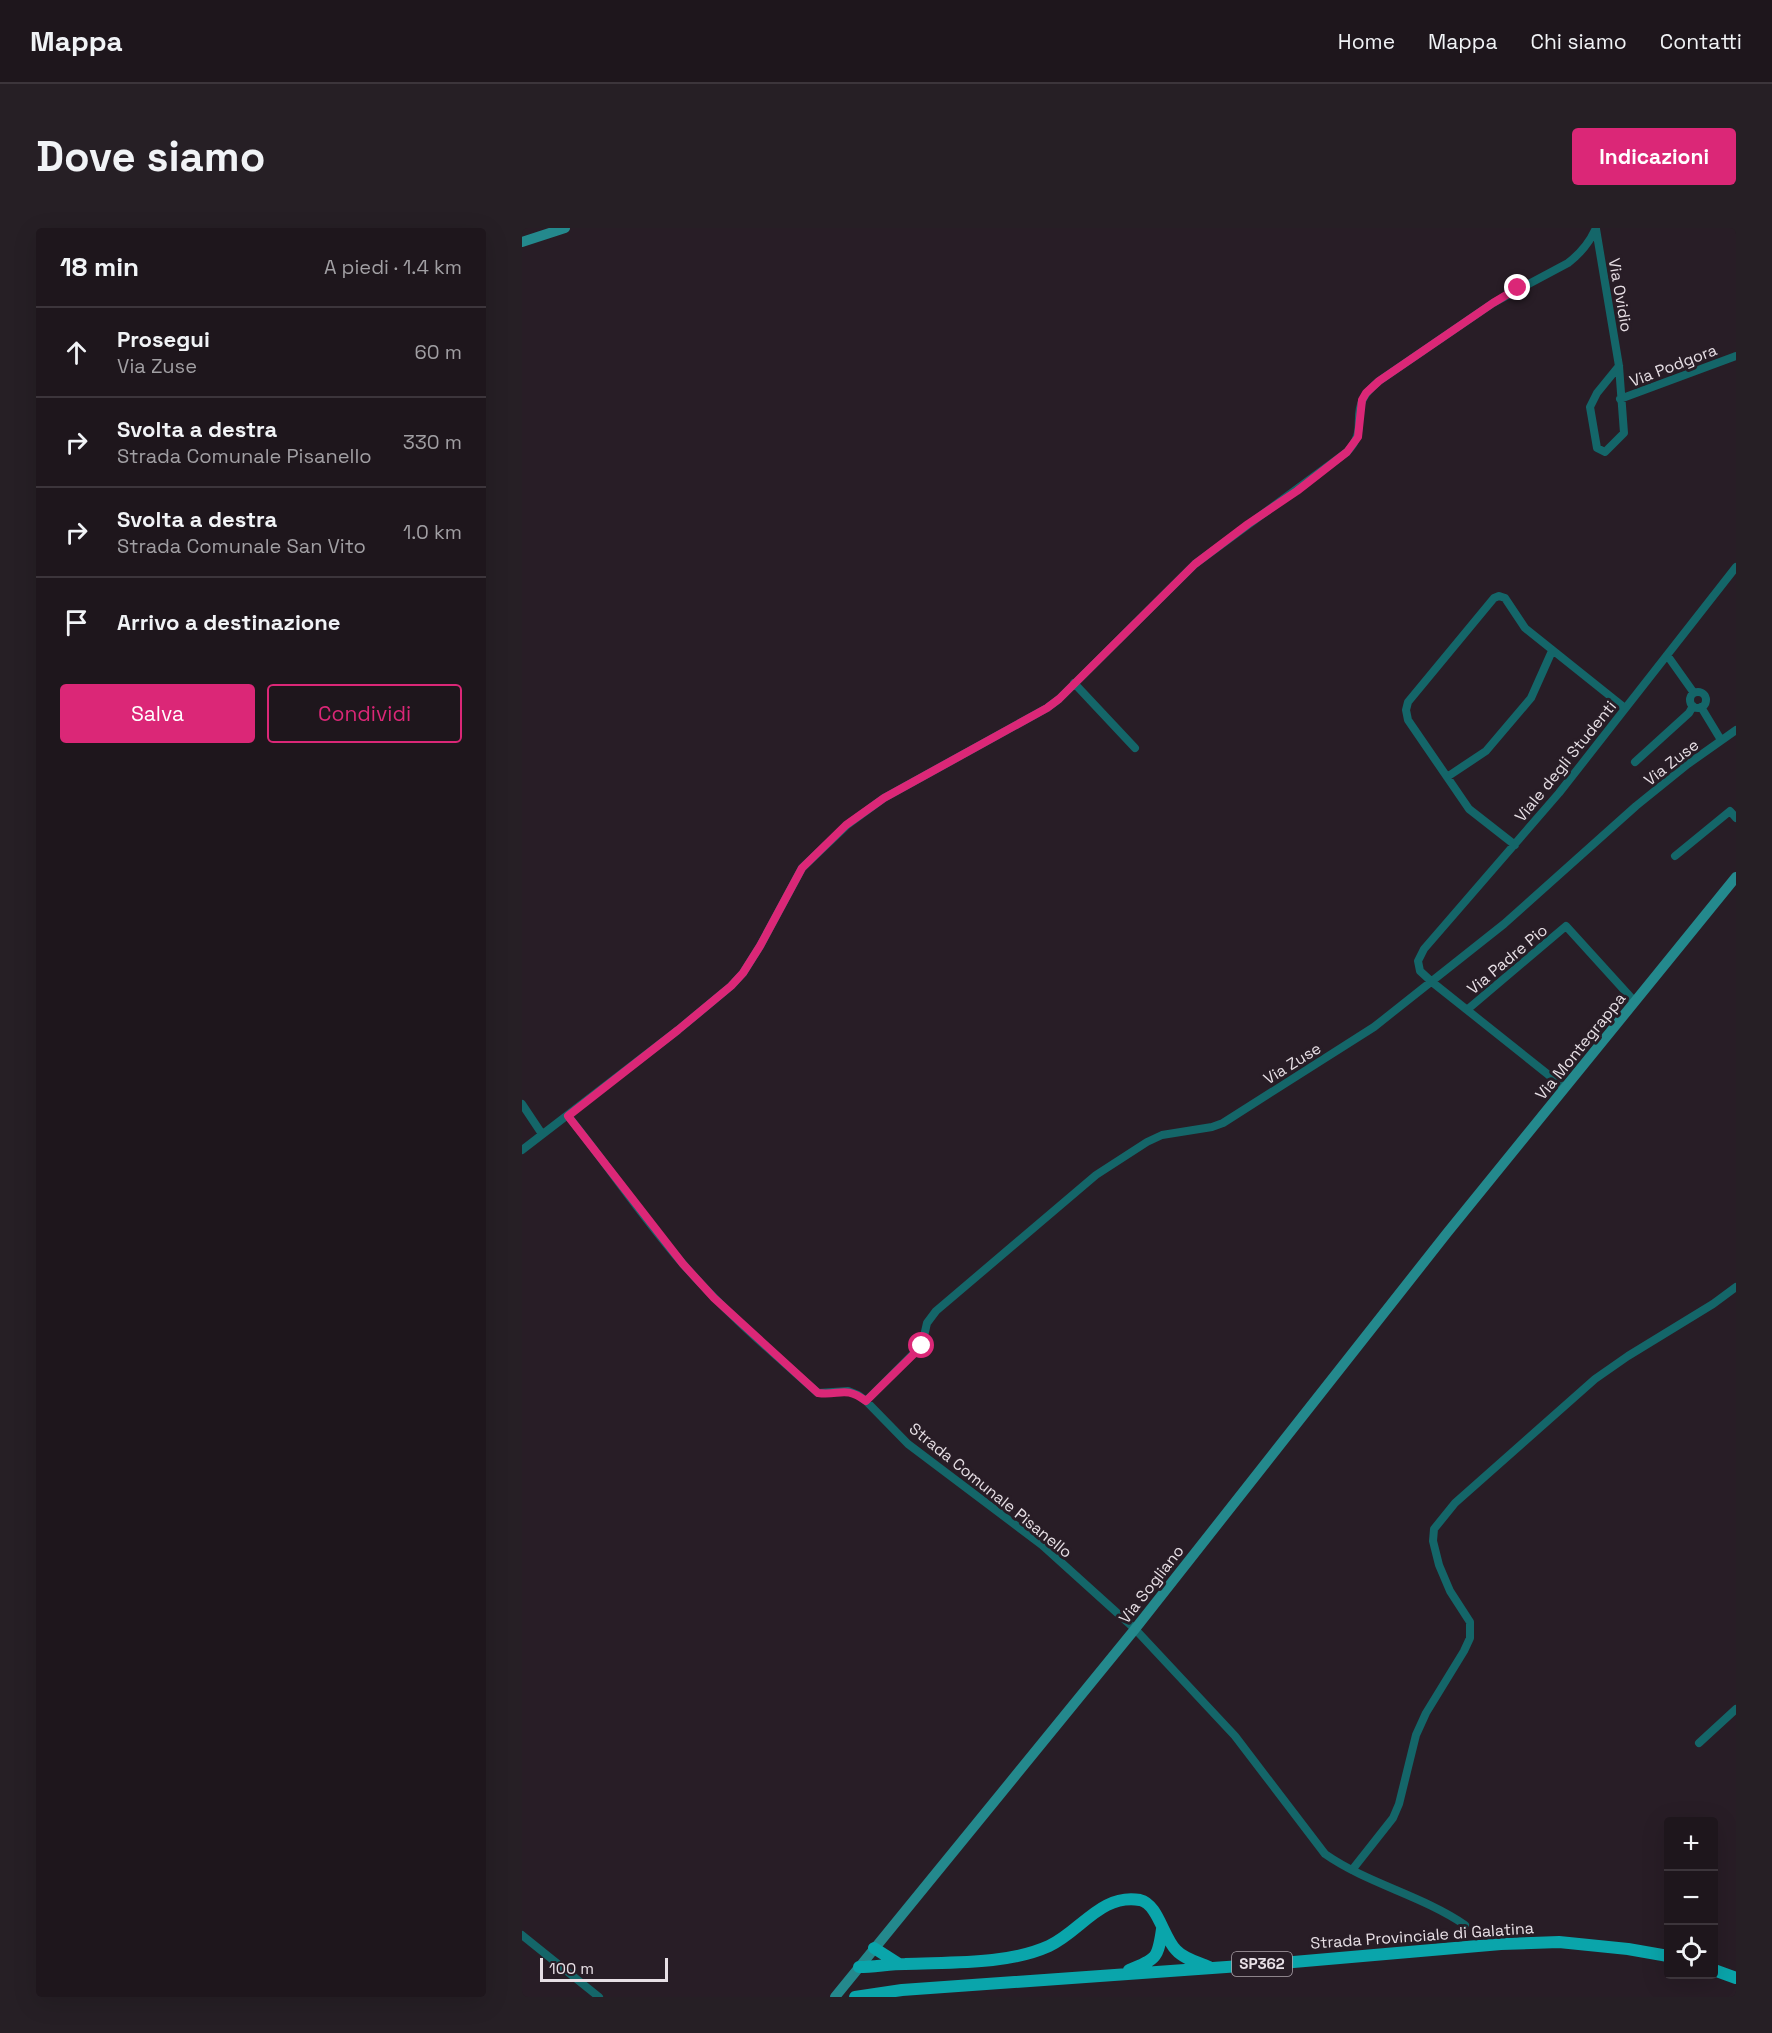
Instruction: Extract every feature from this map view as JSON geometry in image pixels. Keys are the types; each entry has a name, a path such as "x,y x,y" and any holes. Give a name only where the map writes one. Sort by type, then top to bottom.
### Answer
{"main road":[{"path":"522,242 565,228"},
{"name":"Via Montegrappa","path":"1447,1233 1736,878"},
{"name":"Via Sogliano","path":"874,1948 1135,1629 1447,1233"},
{"path":"859,1967 986,1961 1031,1953 1051,1945 1102,1907 1123,1899 1143,1901 1155,1911 1162,1929 1177,1951 1190,1960 1212,1968"},
{"path":"1117,1975 1149,1962 1159,1952 1162,1929"},
{"name":"Strada Provinciale di Galatina","path":"855,1997 902,1990 1212,1968 1512,1943 1559,1942 1664,1955"},
{"path":"835,1997 874,1948 899,1964"},
{"path":"1718,1972 1736,1978"}],"street":[{"name":"Via Ovidio","path":"1596,228 1619,366 1624,433 1605,452 1597,448 1590,406 1597,393 1619,366"},
{"path":"522,1150 678,1030 731,986 743,973 760,946 802,868 846,825 884,798 1047,708 1059,699 1195,564 1347,452 1358,437 1362,400 1379,381 1493,303 1578,256 1590,242 1596,228"},
{"name":"Via Podgora","path":"1620,399 1736,356"},
{"name":"Viale degli Studenti","path":"1432,982 1420,971 1419,961 1424,949 1559,793 1736,567"},
{"path":"1515,845 1469,809 1408,720 1406,711 1408,702 1494,598 1499,596 1505,598 1525,628 1625,708"},
{"path":"1447,777 1486,751 1531,698 1552,651"},
{"path":"1667,655 1694,693"},
{"path":"1074,683 1135,748"},
{"path":"1694,693 1690,702 1697,707 1721,740"},
{"path":"1635,762 1689,713 1705,704 1704,694 1694,693"},
{"name":"Via Zuse","path":"866,1401 922,1346 927,1323 936,1311 1096,1175 1162,1135 1197,1130 1223,1123 1374,1027 1513,917 1636,806 1688,764 1736,730"},
{"path":"1675,856 1730,811 1736,818"},
{"name":"Via Padre Pio","path":"1468,1010 1566,926 1635,1002"},
{"path":"1432,982 1565,1088"},
{"path":"522,1104 542,1134"},
{"name":"Strada Comunale Pisanello","path":"568,1116 681,1262 714,1298 818,1393 848,1391 858,1395 908,1444 1042,1545 1135,1629 1235,1736 1325,1854 1352,1870 1450,1915 1465,1925"},
{"path":"1352,1870 1393,1818 1400,1804 1416,1735 1426,1713 1470,1638 1470,1622 1450,1591 1439,1565 1433,1541 1434,1529 1455,1503 1595,1379 1736,1287"},
{"path":"1699,1743 1736,1709"},
{"path":"522,1935 599,1997"}],"route":[{"path":"922,1346 866,1401 848,1391 818,1393 714,1298 683,1264 568,1116 731,986 743,973 760,946 802,868 846,825 884,798 1047,708 1059,699 1195,564 1347,452 1358,437 1362,400 1379,381 1518,288"}]}
